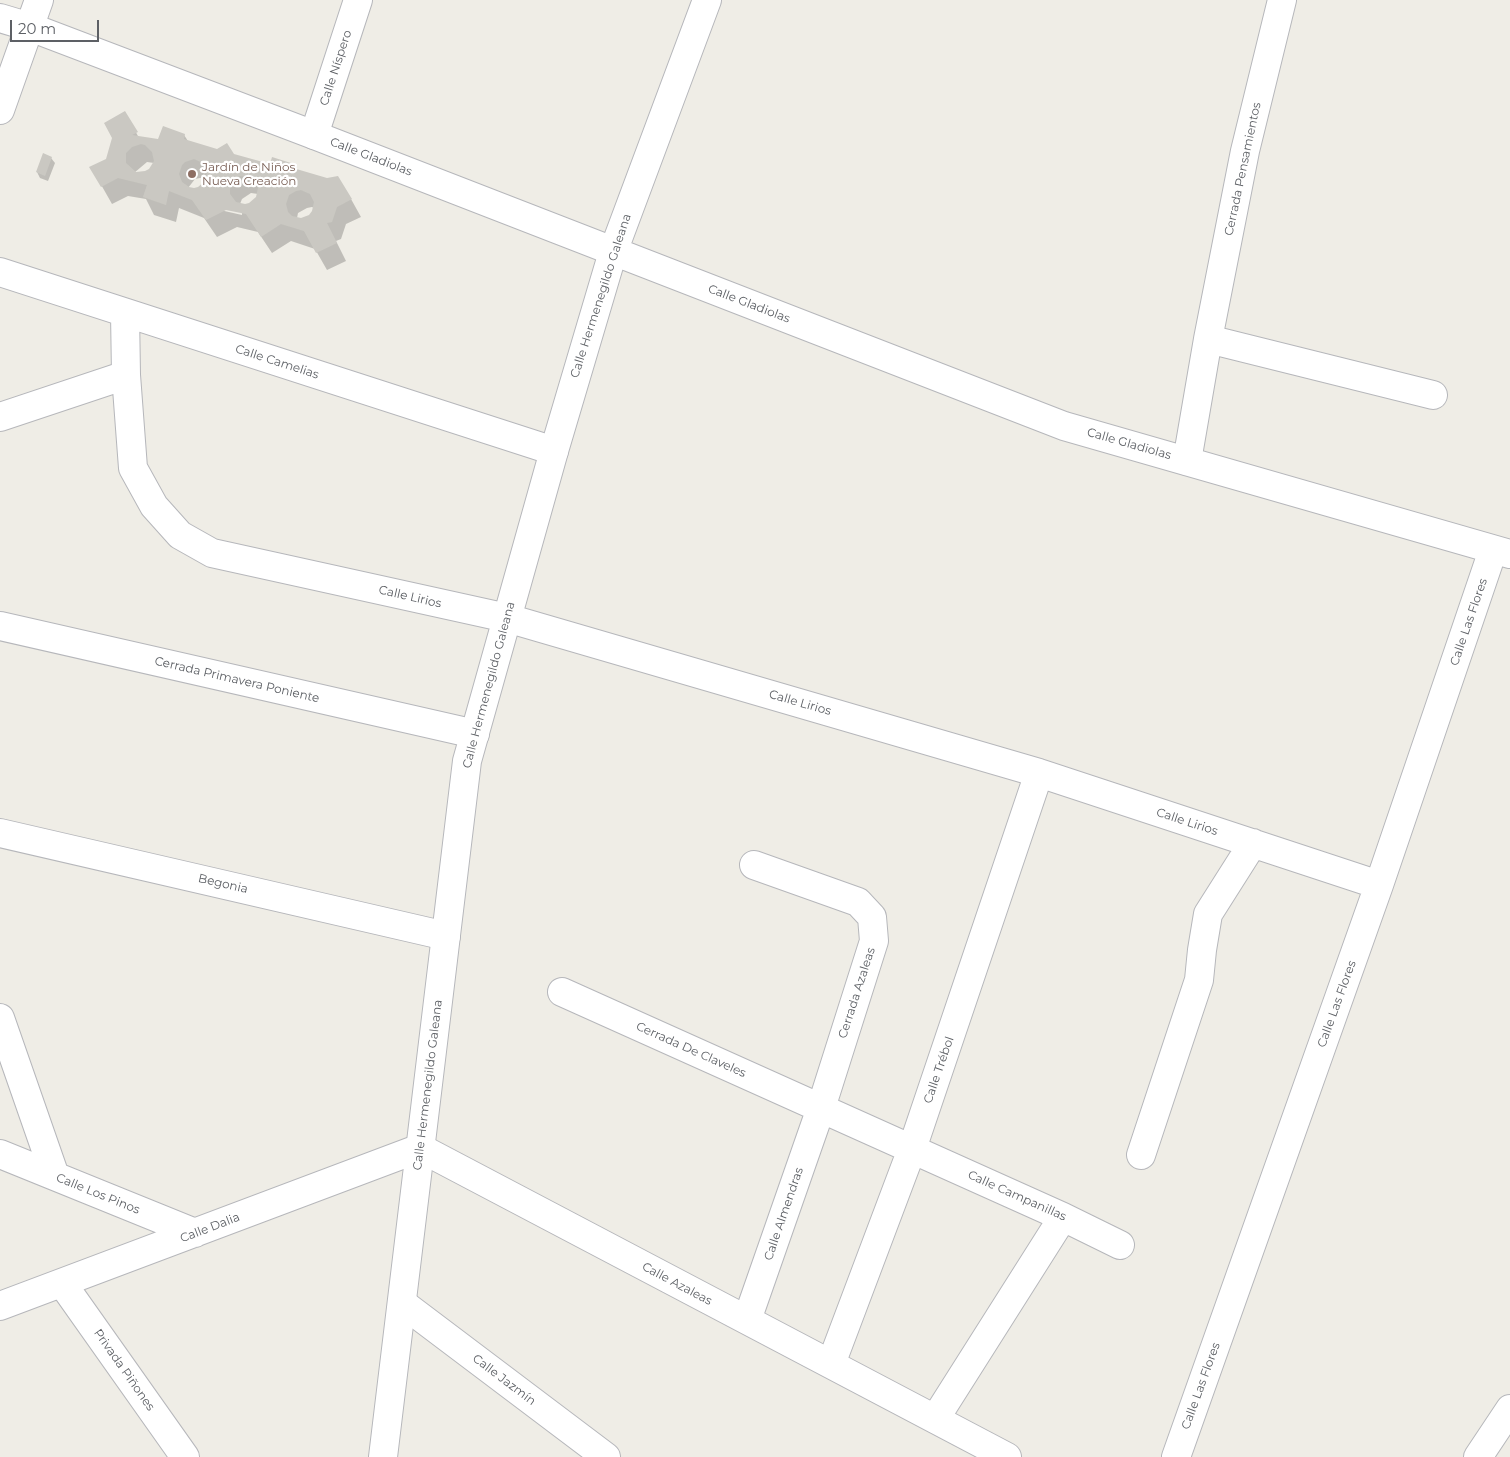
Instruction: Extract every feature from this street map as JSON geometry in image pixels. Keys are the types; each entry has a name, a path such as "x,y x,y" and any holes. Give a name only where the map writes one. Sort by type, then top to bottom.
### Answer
{"street":[{"path":"0,110 39,0"},
{"name":"Calle Níspero","path":"314,135 358,0"},
{"name":"Calle Hermenegildo Galeana","path":"383,1457 467,761 554,451 613,252 707,0"},
{"name":"Cerrada Pensamientos","path":"1187,462 1208,338 1245,152 1282,0"},
{"name":"Calle Gladiolas","path":"0,18 30,26 1064,426 1502,552"},
{"name":"Calle Camelias","path":"0,272 554,451"},
{"name":"Calle Lirios","path":"125,313 126,376 133,468 154,506 180,535 212,553 507,618 1038,772 1379,884"},
{"path":"1208,338 1433,395"},
{"path":"0,417 126,376"},
{"name":"Calle Las Flores","path":"1176,1457 1379,884 1502,552"},
{"name":"Cerrada Primavera Poniente","path":"0,626 475,734"},
{"name":"Calle Trébol","path":"830,1364 912,1149 1038,772"},
{"name":"Begonia","path":"0,833 446,936"},
{"path":"1141,1155 1199,980 1208,914 1253,843"},
{"name":"Cerrada Azaleas","path":"754,865 858,902 872,917 874,941 821,1108"},
{"name":"Cerrada De Claveles","path":"562,992 912,1149"},
{"path":"0,1018 55,1176"},
{"name":"Calle Almendras","path":"747,1320 821,1108"},
{"name":"Calle Dalia","path":"0,1306 420,1148"},
{"name":"Calle Azaleas","path":"420,1148 1007,1457"},
{"name":"Calle Campanillas","path":"912,1149 1063,1217 1120,1245"},
{"name":"Calle Los Pinos","path":"0,1154 195,1233"},
{"path":"935,1419 1063,1217"},
{"name":"Privada Piñones","path":"62,1283 185,1457"},
{"name":"Calle Jazmín","path":"402,1303 606,1457"},
{"path":"1478,1457 1510,1409"}],"building":[{"path":"125,111 138,132 132,135 158,139 163,126 185,134 184,139 217,149 227,143 234,154 270,164 272,157 294,164 293,168 327,178 338,176 352,199 337,207 332,222 327,223 337,243 316,253 304,231 281,224 261,237 246,214 226,210 206,220 192,200 169,191 166,205 143,197 147,185 118,178 101,187 89,167 106,159 112,138 104,123","holes":["141,144 145,145 152,152 154,161 149,169 136,172 126,163 126,153 132,147","194,159 203,163 207,172 205,181 198,187 189,187 182,182 179,174 185,162","240,176 249,177 258,188 256,197 249,203 236,202 230,194 230,185","301,190 310,194 314,202 309,215 301,218 292,216 288,212 286,204 289,195"]},
{"path":"43,153 52,157 45,176 36,172"}],"place":[{"name":"Jardín de Niños Nueva Creación","path":"192,174"}]}
